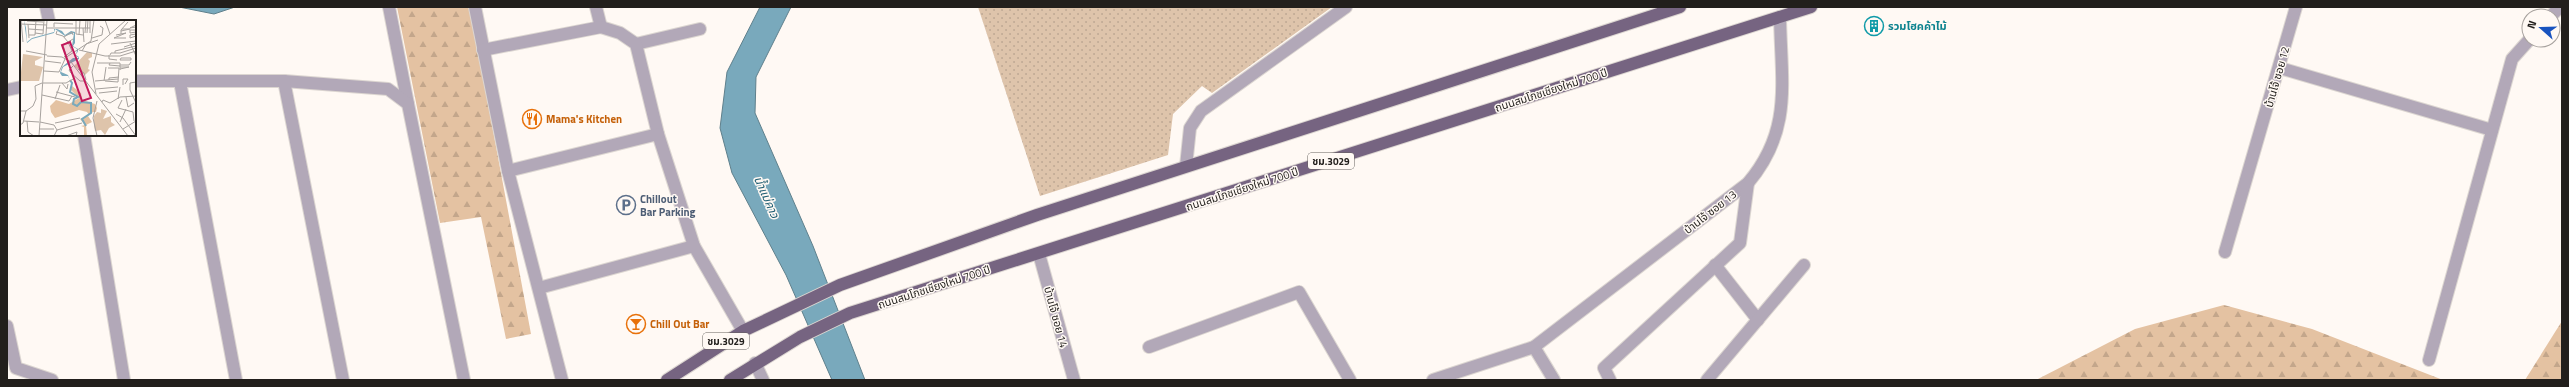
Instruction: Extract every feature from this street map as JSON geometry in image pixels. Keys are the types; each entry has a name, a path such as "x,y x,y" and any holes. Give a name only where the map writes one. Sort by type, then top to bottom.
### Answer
{"main road":[{"name":"ชม.3029","path":"667,380 743,331 840,285 1037,215 1680,7"},
{"name":"ถนนสมโภชเชียงใหม่ 700 ปี","path":"730,380 755,363 800,337 850,313 1811,7"}],"street":[{"path":"46,7 48,20"},
{"path":"389,7 464,380"},
{"path":"476,7 483,50 508,170 562,380"},
{"path":"596,7 601,27"},
{"path":"1186,166 1190,128 1201,111 1346,7"},
{"name":"บ้านโจ้ ซอย 12","path":"2225,252 2280,68 2296,7"},
{"name":"บ้านโจ้ ซอย 13","path":"1534,347 1748,183 1760,169 1775,141 1781,116 1780,17"},
{"path":"483,50 601,27 620,33 636,44 658,134 694,246 743,331"},
{"path":"636,44 700,29"},
{"path":"2429,360 2512,59 2522,48"},
{"path":"2280,68 2492,130"},
{"path":"136,80 180,82 284,82 388,89 408,104"},
{"path":"180,82 236,380"},
{"path":"284,82 343,380"},
{"path":"7,90 20,87"},
{"path":"508,170 658,134"},
{"path":"84,136 124,380"},
{"path":"1610,380 1604,368 1740,242 1748,183"},
{"path":"539,288 694,246"},
{"name":"บ้านโจ้ ซอย 14","path":"1039,254 1074,380"},
{"path":"1716,265 1758,320"},
{"path":"1707,380 1804,266"},
{"path":"1149,347 1299,292 1350,380"},
{"path":"7,326 16,368 52,380"},
{"path":"1433,380 1534,347 1554,380"},
{"path":"755,363 763,380"}],"shaded area":[{"path":"978,7 1332,7 1212,93 1202,86 1173,114 1168,155 1040,196"}],"green space":[{"path":"397,7 470,7 531,334 506,339 481,217 440,223"},
{"path":"2224,305 2312,329 2443,380 2036,380 2135,329"},
{"path":"2562,321 2562,380 2525,380"}],"water":[{"path":"179,7 235,7 214,14"},
{"name":"น้ำแม่คาว","path":"760,7 791,7 756,77 755,113 813,246 865,380 832,380 786,275 732,173 720,128 727,72"}],"place":[{"name":"รวมโฮคค้าไม้","path":"1874,26"},
{"name":"Mama's Kitchen","path":"532,119"},
{"name":"Chillout Bar Parking","path":"626,205"},
{"name":"Chill Out Bar","path":"636,324"}]}
